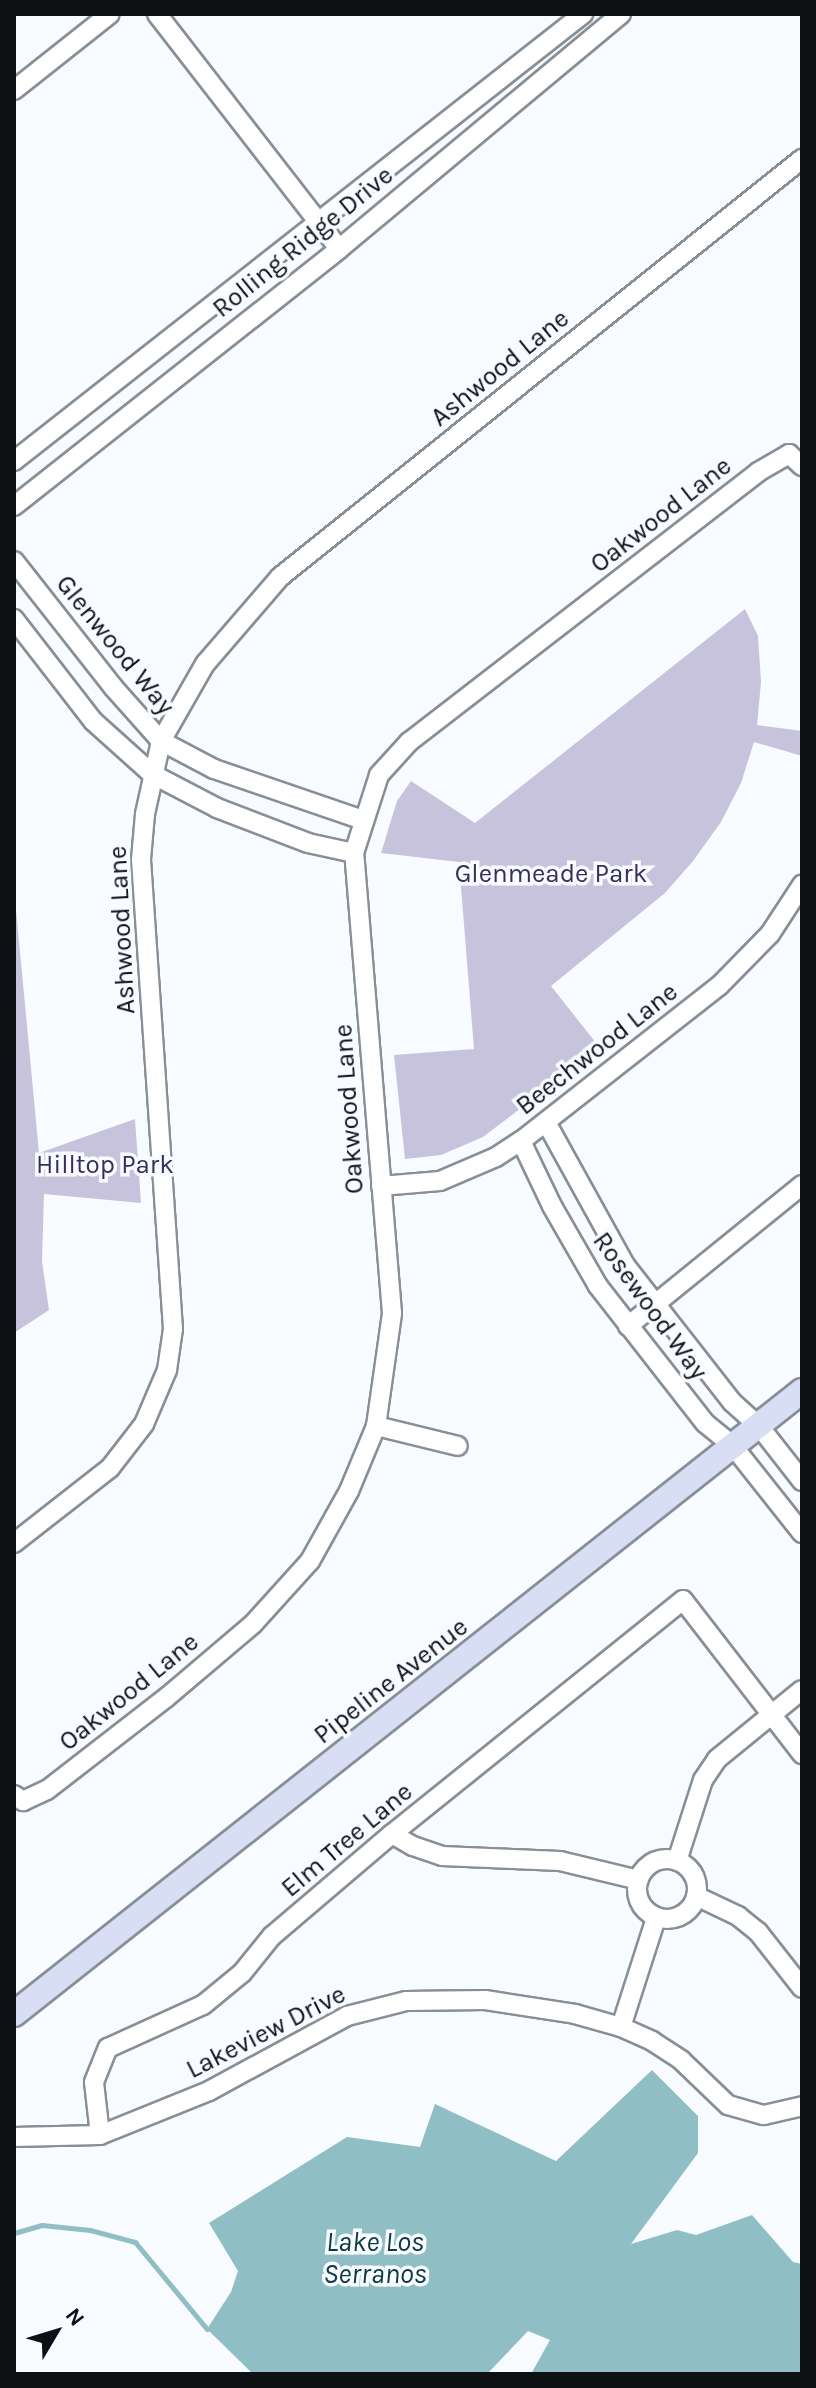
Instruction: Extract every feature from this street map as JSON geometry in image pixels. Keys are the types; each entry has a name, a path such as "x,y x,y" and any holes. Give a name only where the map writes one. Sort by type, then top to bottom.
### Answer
{"main road":[{"name":"Pipeline Avenue","path":"14,2014 802,1391"}],"street":[{"path":"14,90 110,14"},
{"path":"157,14 339,249"},
{"name":"Rolling Ridge Drive","path":"14,461 583,14"},
{"name":"Rolling Ridge Drive","path":"14,506 339,249 621,14"},
{"name":"Ashwood Lane","path":"14,1543 110,1468 144,1424 167,1370 173,1329 141,859 152,774 161,741 205,664 280,577 802,159"},
{"name":"Oakwood Lane","path":"14,1795 23,1801 47,1790 167,1697 253,1624 310,1561 349,1491 376,1426 392,1313 354,853 379,775 409,742 758,472 795,460"},
{"name":"Glenwood Way","path":"14,561 113,687 161,741 214,769 363,820"},
{"path":"14,619 93,721 152,774 217,808 308,843 354,853"},
{"name":"Beechwood Lane","path":"381,1186 440,1181 496,1157 521,1141 719,986 770,934 802,885"},
{"name":"Rosewood Way","path":"546,1122 598,1223 654,1305 732,1402 759,1426 802,1481"},
{"name":"Rosewood Way","path":"521,1141 572,1243 628,1326 705,1423 733,1446 802,1533"},
{"path":"628,1326 802,1185"},
{"path":"376,1426 458,1446"},
{"name":"Elm Tree Lane","path":"100,2135 94,2082 108,2048 203,2005 242,1973 272,1936 392,1834 683,1600 770,1714"},
{"path":"677,1861 703,1780 717,1759 802,1690"},
{"path":"770,1714 802,1754"},
{"path":"392,1834 413,1846 442,1856 560,1861 639,1880"},
{"path":"677,1861 695,1879 696,1896 681,1916 656,1918 640,1902 639,1880 654,1862 677,1861"},
{"path":"696,1896 738,1916 758,1932 802,1988"},
{"path":"621,2027 656,1918"},
{"name":"Lakeview Drive","path":"14,2137 100,2135 209,2091 347,2016 381,2005 429,2000 513,2002 621,2027 681,2060 728,2105 764,2115 802,2106"}],"green space":[{"name":"Glenmeade Park","path":"745,609 758,636 761,682 757,725 802,731 802,756 754,742 741,783 721,822 693,861 665,893 551,986 600,1048 483,1137 441,1155 405,1159 394,1055 474,1049 459,862 381,853 397,801 411,781 475,823"},
{"name":"Hilltop Park","path":"14,888 39,1153 135,1119 141,1203 44,1194 42,1261 49,1310 14,1333"}],"water":[{"name":"Lake Los Serranos","path":"652,2070 698,2116 698,2153 631,2244 677,2230 696,2235 752,2215 793,2262 802,2264 802,2374 531,2374 550,2340 528,2331 487,2374 253,2374 207,2329 231,2292 238,2271 209,2223 347,2137 420,2147 435,2104 556,2161"}],"waterway":[{"path":"14,2233 42,2225 90,2230 135,2242 207,2329"}]}
